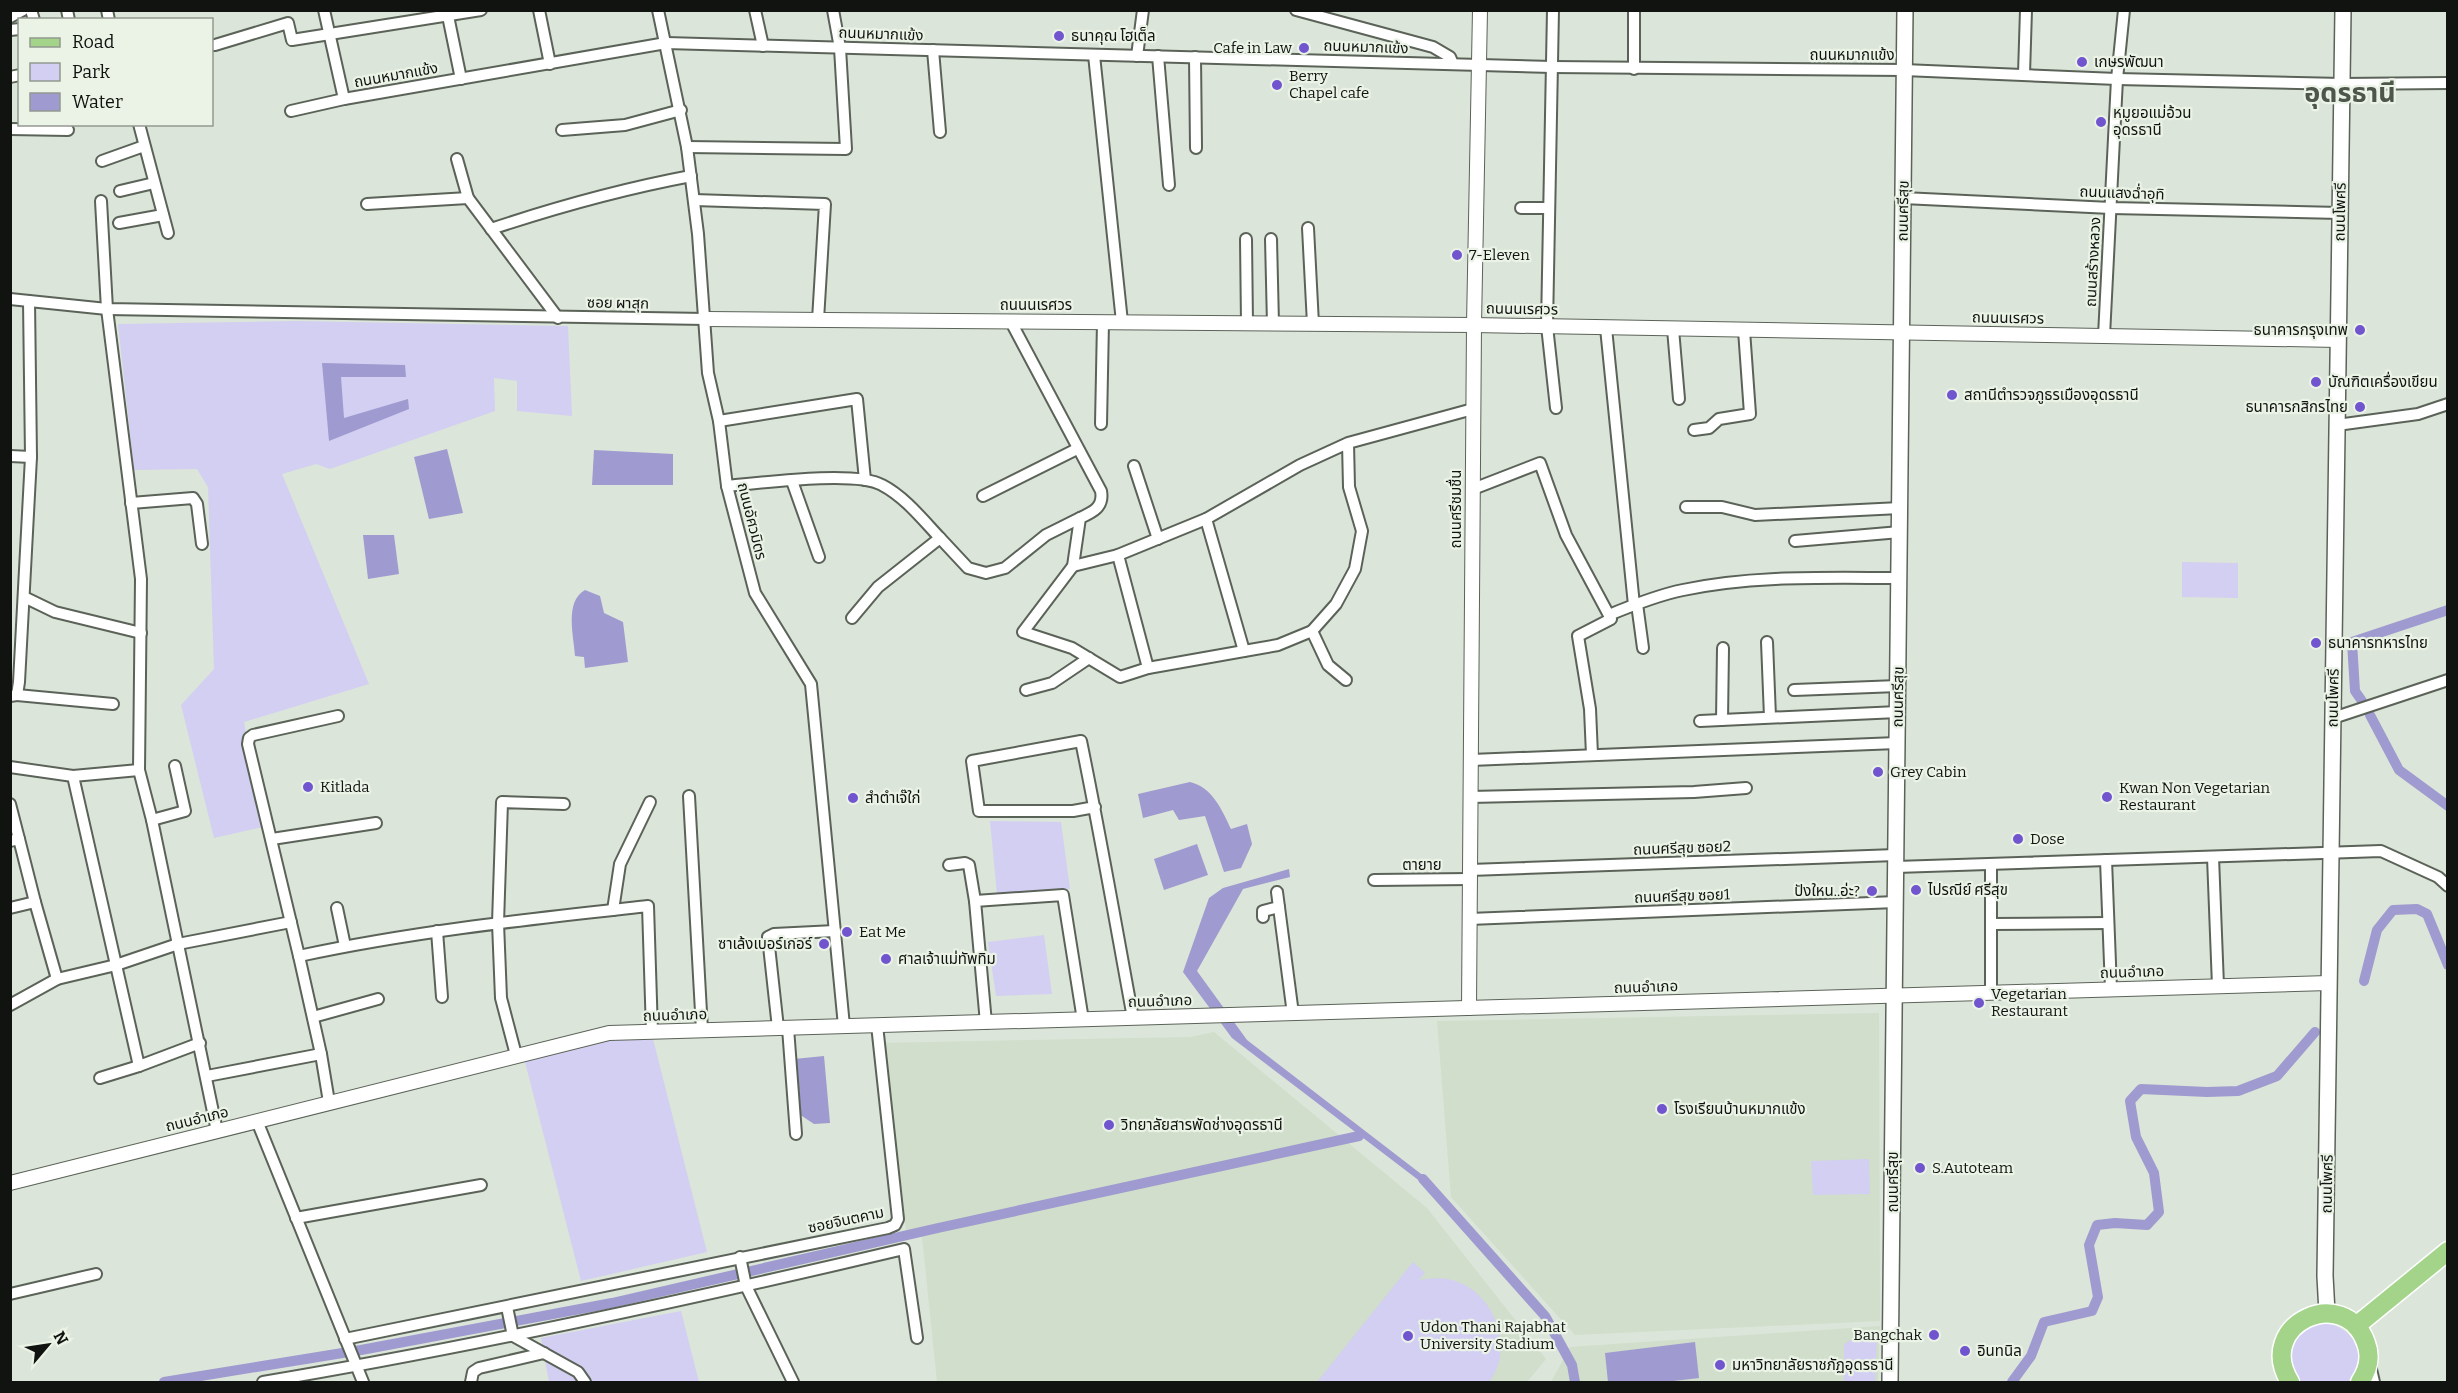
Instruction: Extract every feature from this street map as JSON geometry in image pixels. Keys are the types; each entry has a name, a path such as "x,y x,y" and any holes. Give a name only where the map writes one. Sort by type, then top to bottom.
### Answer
{"main road":[{"name":"ถนนศรีสุข","path":"1890,1383 1905,10"},
{"name":"ถนนโพศรี","path":"2327,1313 2325,1276 2330,853 2343,10"},
{"path":"2356,1326 2448,1251"},
{"path":"2285,1378 2283,1344 2293,1328 2308,1316 2327,1313 2339,1316 2356,1326 2366,1341 2369,1359 2360,1383"}],"street":[{"path":"10,17 23,10"},
{"path":"324,10 344,99"},
{"path":"215,45 288,23 292,40 447,13 481,10"},
{"path":"539,10 550,64"},
{"name":"ถนนอัศวมิตร","path":"658,10 687,147 706,319 708,373 719,421 727,486 755,593 811,684 844,1026"},
{"path":"755,10 763,46"},
{"path":"687,147 846,149 840,48 833,10"},
{"path":"1137,56 1143,10"},
{"path":"1296,10 1433,47 1450,57 1453,64"},
{"name":"ถนนศรีชมชื่น","path":"1469,1008 1473,410 1480,10"},
{"path":"1553,10 1547,326 1556,408"},
{"path":"1634,10 1634,69"},
{"path":"2024,74 2026,10"},
{"name":"ถนนสร้างหลวง","path":"2104,336 2117,80 2124,10"},
{"path":"447,13 461,79"},
{"name":"ถนนหมากแข้ง","path":"291,111 344,99 666,43 1634,69 1904,70 2117,80 2342,84 2448,83"},
{"path":"933,50 940,132"},
{"path":"1094,55 1122,322"},
{"path":"1158,56 1168,184"},
{"path":"1195,57 1196,148"},
{"path":"562,130 625,125 681,110"},
{"path":"139,126 168,233"},
{"path":"10,129 68,130"},
{"path":"102,161 144,146"},
{"path":"457,159 468,198 558,318"},
{"path":"491,229 566,204 628,188 691,176"},
{"path":"120,191 154,183"},
{"path":"367,204 468,198"},
{"name":"ถนนแสงฉ่ำอุทิ","path":"1903,198 2111,208 2340,213"},
{"path":"694,200 825,204 818,320"},
{"path":"101,201 107,309 141,579 140,770 217,1131"},
{"path":"1521,208 1548,208"},
{"path":"119,224 163,215"},
{"path":"1308,228 1312,324"},
{"path":"1246,239 1247,323"},
{"path":"1271,239 1273,324"},
{"name":"ซอย ผาสุก","path":"10,299 107,309 706,319"},
{"path":"29,301 31,457 24,597 14,696 113,704"},
{"name":"ถนนนเรศวร","path":"706,319 1474,325 2338,340"},
{"path":"727,486 858,478 882,484 910,507 968,568 986,573 1005,567 1046,536 1098,508 1102,498 1011,322"},
{"path":"1101,424 1103,322"},
{"path":"1606,328 1636,604 1643,648"},
{"path":"1673,329 1680,399"},
{"path":"1694,430 1709,428 1719,419 1750,414 1744,330"},
{"path":"719,421 857,399 865,480"},
{"path":"2337,425 2418,414 2447,407"},
{"path":"1073,566 1118,555 1206,519 1300,465 1347,443 1473,410"},
{"path":"1080,518 1073,566 1023,632 1072,648 1120,677 1148,668 1278,645 1312,631 1336,604 1355,570 1362,531 1349,487 1347,443"},
{"path":"983,496 1077,449"},
{"path":"10,456 31,457"},
{"path":"1473,489 1540,463 1566,535 1609,615 1611,620 1578,636 1590,709 1592,755"},
{"path":"1134,466 1158,539"},
{"path":"792,481 819,556"},
{"path":"131,503 193,498 197,504 202,544"},
{"path":"1686,507 1722,507 1755,515 1900,508"},
{"path":"1206,519 1244,651"},
{"path":"1795,541 1900,532"},
{"path":"852,618 878,587 940,538"},
{"path":"1118,555 1148,668"},
{"path":"1609,615 1683,590 1752,580 1899,578"},
{"path":"24,597 55,612 141,633"},
{"path":"1312,631 1329,666 1346,680"},
{"path":"1767,642 1770,717"},
{"path":"1722,720 1723,648"},
{"path":"1026,690 1052,683 1089,658"},
{"path":"2333,718 2448,680"},
{"path":"1794,690 1898,686"},
{"path":"1700,721 1898,712"},
{"path":"328,1102 313,1017 248,744 249,738 254,735 338,716"},
{"path":"1095,807 1073,812 979,811 972,761 1082,741 1095,807 1133,1018"},
{"path":"1471,760 1897,743"},
{"path":"152,820 185,811 175,766"},
{"path":"10,767 74,776 140,770"},
{"path":"74,776 139,1066"},
{"path":"1470,797 1694,792 1746,788"},
{"path":"689,796 702,1030"},
{"path":"516,1055 501,998 498,922 501,802 564,804"},
{"path":"613,910 620,864 650,802"},
{"path":"10,804 15,840 57,979"},
{"path":"272,839 376,824"},
{"name":"ถนนศรีสุข ซอย2","path":"1470,875 1896,861 1991,864 2381,851 2438,877 2448,886"},
{"path":"2213,857 2218,986"},
{"path":"2106,860 2111,989"},
{"path":"949,865 965,863 969,865 975,901 986,1023"},
{"path":"1991,864 1991,993"},
{"name":"ตายาย","path":"1374,880 1470,875"},
{"path":"1277,892 1293,1014"},
{"path":"975,901 1063,895 1083,1020"},
{"path":"10,908 35,902"},
{"name":"ถนนศรีสุข ซอย1","path":"1469,919 1896,902"},
{"path":"299,956 345,946 498,922 648,906 652,1032"},
{"path":"1263,917 1263,911 1266,909 1279,907"},
{"path":"337,908 345,946"},
{"path":"10,1005 57,979 116,965 178,944 291,922"},
{"path":"1991,924 2108,923"},
{"path":"437,931 442,997"},
{"path":"796,1134 783,1028 768,937 774,934 835,931"},
{"name":"ถนนอำเภอ","path":"10,1183 609,1033 2329,983"},
{"path":"313,1017 378,999"},
{"name":"ซอยจินตคาม","path":"741,1262 895,1225 898,1219 877,1025"},
{"path":"100,1078 200,1043"},
{"path":"207,1076 321,1054"},
{"path":"257,1121 363,1383"},
{"path":"296,1218 481,1185"},
{"path":"263,1382 512,1335 904,1249 917,1338"},
{"path":"345,1339 741,1262 745,1284 793,1383"},
{"path":"10,1294 96,1274"},
{"path":"507,1307 512,1335"},
{"path":"512,1335 578,1372 585,1383"},
{"path":"471,1383 472,1372 479,1368 544,1353"},
{"path":"2369,1359 2374,1383"}],"shaded area":[{"name":"โรงเรียนบ้านหมากแข้ง","path":"1879,1013 1880,1321 1575,1335 1451,1197 1437,1021"},
{"name":"วิทยาลัยสารพัดช่างอุดรธานี","path":"1214,1032 1427,1208 1546,1359 1527,1382 937,1382 922,1236 907,1237 879,1043 1190,1037"},
{"name":"มหาวิทยาลัยราชภัฏอุดรธานี","path":"1880,1326 1878,1382 1551,1382 1570,1347"}],"green space":[{"path":"297,321 568,326 572,416 517,411 517,381 494,378 495,411 330,469 316,464 282,474 369,684 244,722 263,827 214,838 181,705 214,669 208,487 197,469 134,470 118,324"},
{"path":"2182,562 2238,563 2238,598 2182,597"},
{"path":"990,821 1061,822 1070,889 997,894"},
{"path":"1044,935 1052,994 996,996 988,942"},
{"path":"612,1038 653,1039 707,1252 581,1281 524,1058"},
{"path":"1869,1159 1870,1194 1813,1195 1811,1161"},
{"path":"1413,1262 1425,1273 1419,1280 1442,1278 1454,1280 1476,1293 1486,1304 1498,1329 1501,1343 1496,1370 1489,1382 1317,1382"},
{"path":"681,1311 699,1382 549,1382 541,1338"},
{"path":"2323,1323 2343,1330 2356,1344 2359,1363 2350,1382 2300,1382 2294,1373 2291,1364 2293,1346 2304,1331"},
{"path":"1877,1337 1875,1382 1844,1382 1844,1344 1851,1340"}],"water":[{"path":"322,363 405,365 406,377 341,377 344,418 408,399 409,409 329,441"},
{"path":"447,449 463,513 429,519 414,457"},
{"path":"594,450 673,454 673,485 592,485"},
{"path":"363,535 394,535 399,574 368,579"},
{"path":"585,590 600,596 604,613 623,622 628,662 585,668 584,657 575,656 572,611 578,595"},
{"path":"1190,782 1210,794 1220,807 1231,829 1247,824 1252,844 1241,868 1224,872 1205,816 1179,820 1173,810 1143,818 1138,794"},
{"path":"1197,844 1208,875 1164,890 1154,859"},
{"path":"1289,869 1290,877 1243,889 1197,971 1247,1040 1425,1177 1421,1182 1232,1038 1183,972 1209,898 1223,888"},
{"path":"824,1056 830,1123 814,1124 799,1114 794,1059"},
{"path":"1695,1342 1699,1378 1665,1382 1608,1382 1605,1353"}],"waterway":[{"path":"2362,701 2355,691 2352,642 2448,610"},
{"path":"2370,715 2399,770 2448,806"},
{"path":"2364,981 2377,930 2393,910 2417,909 2427,914 2448,965"},
{"path":"2012,1382 2031,1356 2044,1322 2092,1311 2098,1297 2089,1245 2097,1225 2115,1223 2147,1225 2159,1212 2154,1173 2136,1137 2130,1101 2141,1089 2238,1091 2277,1076 2315,1032"},
{"path":"164,1382 361,1350 612,1303 938,1228 1359,1136"},
{"path":"1423,1179 1545,1316 1572,1365 1575,1382"}],"place":[{"name":"ธนาคุณ โฮเต็ล","path":"1059,36"},
{"name":"Cafe in Law","path":"1304,48"},
{"name":"เกษรพัฒนา","path":"2082,62"},
{"name":"Berry Chapel cafe","path":"1277,85"},
{"name":"หมูยอแม่อ้วน อุดรธานี","path":"2101,122"},
{"name":"7-Eleven","path":"1457,255"},
{"name":"ธนาคารกรุงเทพ","path":"2360,330"},
{"name":"บัณฑิตเครื่องเขียน","path":"2316,382"},
{"name":"สถานีตำรวจภูธรเมืองอุดรธานี","path":"1952,395"},
{"name":"ธนาคารกสิกรไทย","path":"2360,407"},
{"name":"ธนาคารทหารไทย","path":"2316,643"},
{"name":"Grey Cabin","path":"1878,772"},
{"name":"Kitlada","path":"308,787"},
{"name":"Kwan Non Vegetarian Restaurant","path":"2107,797"},
{"name":"สำตำเจ๊ใก่","path":"853,798"},
{"name":"Dose","path":"2018,839"},
{"name":"ไปรณีย์ ศรีสุข","path":"1916,890"},
{"name":"ปังใหน..อ่ะ?","path":"1872,891"},
{"name":"Eat Me","path":"847,932"},
{"name":"ซาเล้งเบอร์เกอร์","path":"824,944"},
{"name":"ศาลเจ้าแม่ทัพทิม","path":"886,959"},
{"name":"Vegetarian Restaurant","path":"1979,1003"},
{"name":"โรงเรียนบ้านหมากแข้ง","path":"1662,1109"},
{"name":"วิทยาลัยสารพัดช่างอุดรธานี","path":"1109,1125"},
{"name":"S.Autoteam","path":"1920,1168"},
{"name":"Bangchak","path":"1934,1335"},
{"name":"Udon Thani Rajabhat University Stadium","path":"1408,1336"},
{"name":"อินทนิล","path":"1965,1351"},
{"name":"มหาวิทยาลัยราชภัฏอุดรธานี","path":"1720,1365"}],"district":[{"name":"อุดรธานี","path":"2350,93"}]}
